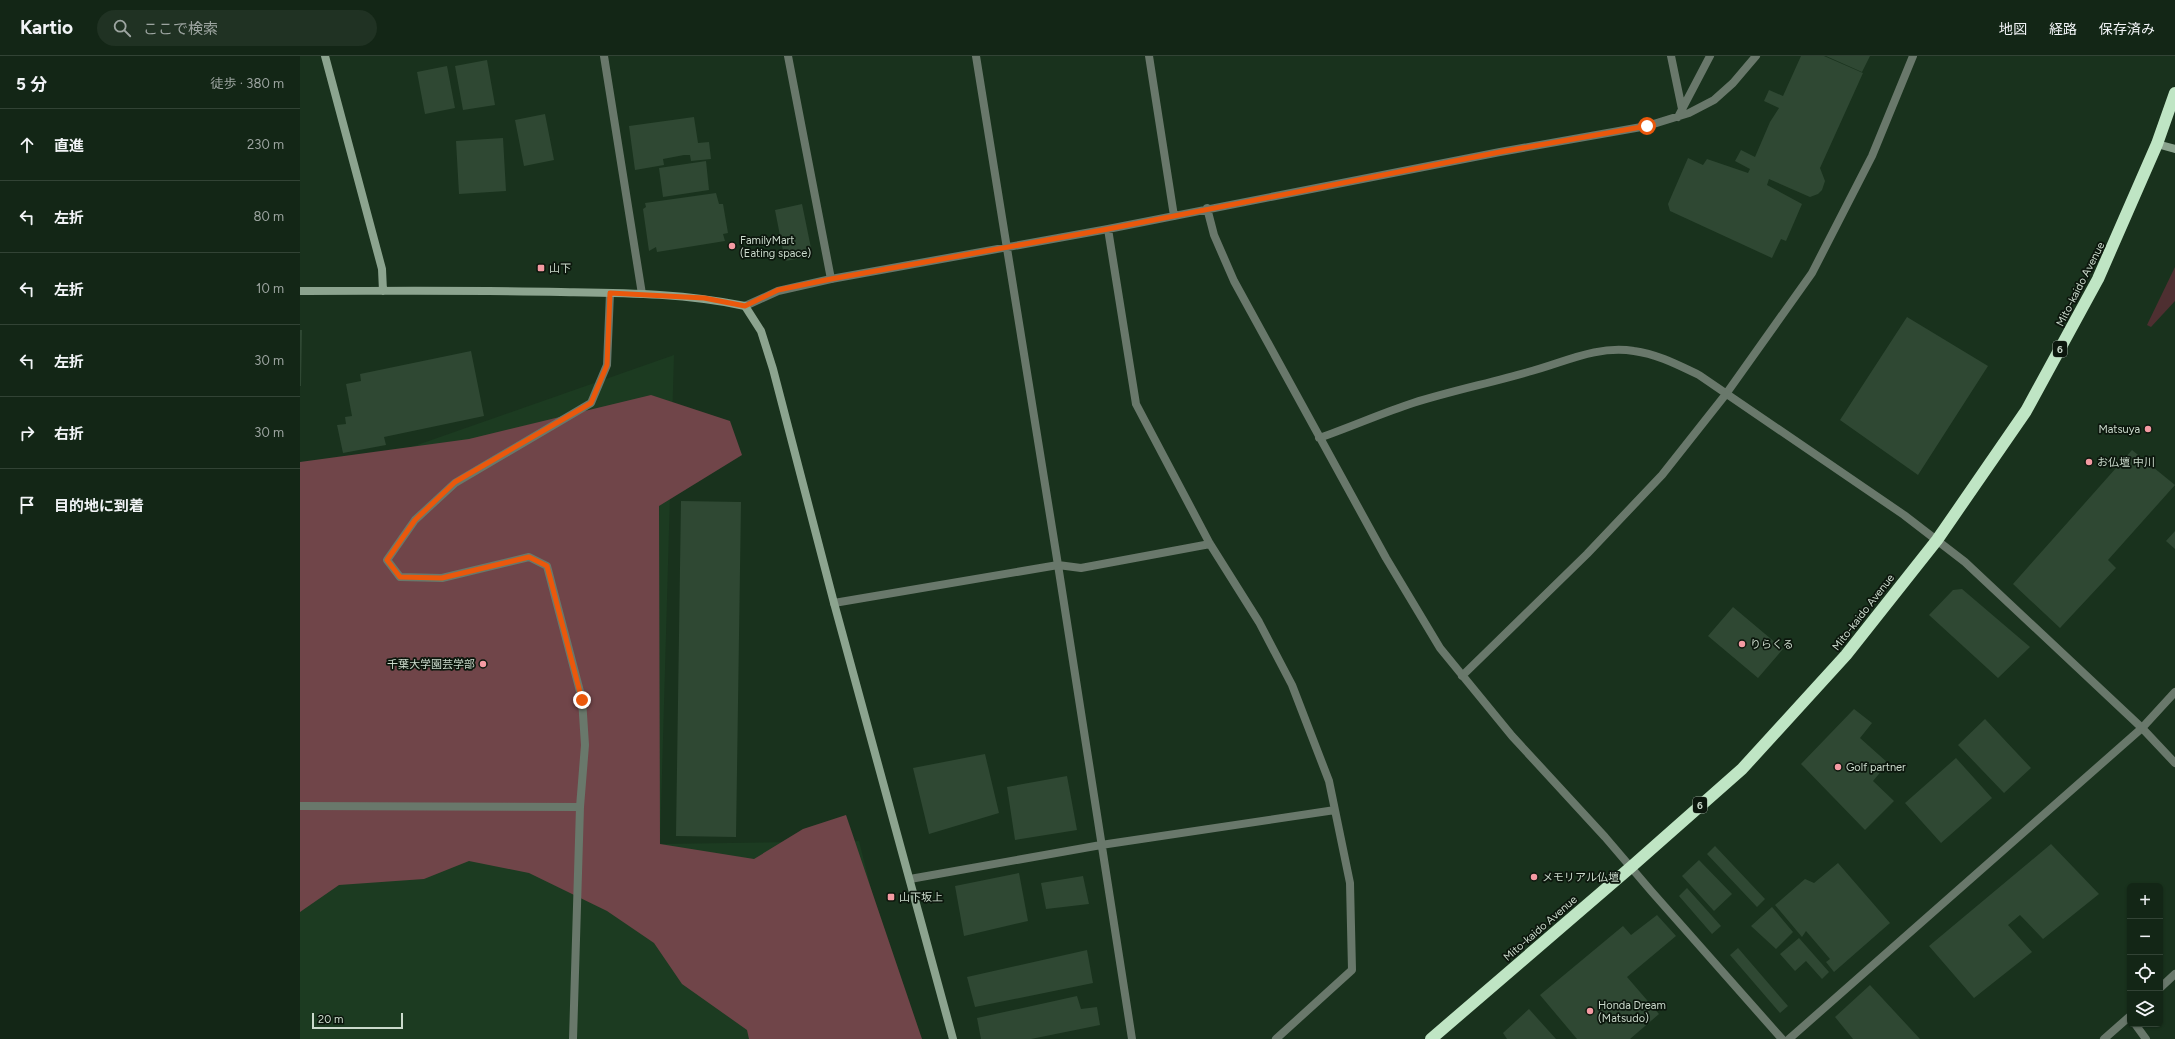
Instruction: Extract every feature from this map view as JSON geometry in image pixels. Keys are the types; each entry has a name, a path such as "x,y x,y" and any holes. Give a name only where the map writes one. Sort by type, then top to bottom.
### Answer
{"highway":[{"name":"Mito-kaido Avenue","path":"1431,1039 1632,867 1742,768 1794,714 1846,655 1937,540 2026,411 2060,350 2114,246 2157,144 2175,93"}],"street":[{"path":"325,56 382,269 383,291"},
{"path":"604,56 642,294"},
{"path":"788,56 831,279"},
{"path":"976,56 1058,565 1132,1039"},
{"path":"1149,56 1174,216"},
{"path":"1671,56 1682,108"},
{"path":"1678,117 1710,56"},
{"path":"300,292 383,291 642,294 704,298 745,306 778,290 831,279 1108,229 1207,208 1500,152 1647,126 1689,113 1714,100 1734,83 1756,56"},
{"path":"1462,676 1587,554 1662,475 1726,394 1812,273 1872,156 1912,56"},
{"path":"2157,144 2175,149"},
{"path":"1207,208 1214,235 1234,281 1319,438 1390,564 1440,648 1512,736 1632,867 1660,901 1782,1039"},
{"path":"1108,229 1136,404 1210,544 1259,622 1292,685 1329,781 1350,883 1352,970 1276,1039"},
{"path":"573,1039 580,807 585,745 582,700 547,566 529,557 442,578 400,577 387,560 415,520 455,482 591,403 607,365 610,293"},
{"path":"745,306 761,331 773,369 834,603 954,1039"},
{"path":"1319,438 1412,404 1598,351 1634,351 1664,358 1699,375 1904,515 1937,540 1964,562 2142,728 2175,763"},
{"path":"834,603 1058,565 1081,568 1210,544"},
{"path":"1789,1039 2142,728 2175,692"},
{"path":"300,806 580,807"},
{"path":"910,879 1101,845 1335,810"},
{"path":"2163,985 2175,974"},
{"path":"2104,1039 2127,1020"},
{"path":"2137,1027 2146,1039"}],"shaded area":[{"path":"2175,267 2175,301 2151,327 2147,325"},
{"name":"千葉大学園芸学部","path":"674,355 660,844 859,841 909,1039 300,1039 300,486"},
{"name":"千葉大学園芸学部","path":"651,395 730,421 742,455 659,506 660,844 754,859 803,829 846,815 922,1039 749,1039 747,1030 682,984 654,943 607,911 529,873 469,861 424,879 339,885 300,912 300,462 469,439"}],"building":[{"path":"1801,56 1824,56 1863,73 1820,168 1825,181 1822,190 1818,194 1810,197 1769,179 1767,185 1802,204 1786,241 1781,239 1772,258 1670,211 1668,204 1688,158 1703,165 1707,159 1748,173 1750,169 1735,161 1741,150 1755,157 1770,122 1779,108 1764,101 1769,90 1783,96"},
{"path":"1826,56 1870,56 1862,72"},
{"path":"487,60 495,105 463,110 455,66"},
{"path":"447,66 455,108 425,114 417,72"},
{"path":"545,114 554,160 524,166 515,120"},
{"path":"694,117 698,143 709,142 711,159 691,161 690,155 684,155 663,159 664,165 635,170 629,126"},
{"path":"503,138 506,191 459,194 456,141"},
{"path":"706,161 709,190 663,197 659,168"},
{"path":"716,193 719,204 723,204 728,233 723,234 725,241 657,252 656,247 649,251 643,209 646,207 645,203"},
{"path":"802,204 811,248 806,249 808,257 785,261 775,210"},
{"path":"1907,317 1988,366 1918,475 1840,420"},
{"path":"300,330 302,330 301,386 300,386"},
{"path":"471,351 484,416 384,437 386,445 343,453 337,425 346,424 345,417 352,416 346,384 361,381 360,374"},
{"path":"2132,450 2175,485 2108,560 2116,568 2060,628 2013,584"},
{"path":"681,501 741,502 736,837 676,836"},
{"path":"2175,531 2175,549 2166,541"},
{"path":"1962,589 2030,647 1998,678 1929,615 1953,590"},
{"path":"1733,607 1783,649 1758,678 1708,636"},
{"path":"1854,709 1872,723 1860,738 1888,763 1873,781 1894,801 1865,830 1801,764"},
{"path":"1985,719 2031,768 2004,793 1958,745"},
{"path":"985,754 999,813 929,834 913,768"},
{"path":"1956,758 1992,798 1941,843 1905,803"},
{"path":"1067,776 1077,830 1015,840 1007,787"},
{"path":"2051,844 2099,894 2043,939 2020,915 2008,925 2032,952 1974,998 1929,946"},
{"path":"1715,846 1765,899 1757,907 1707,854"},
{"path":"1699,860 1732,894 1714,911 1682,876"},
{"path":"1838,863 1890,923 1834,972 1826,962 1830,959 1806,931 1802,937 1775,905 1805,879 1814,883"},
{"path":"1019,873 1028,921 964,936 955,886"},
{"path":"1083,876 1089,904 1046,909 1041,883"},
{"path":"1687,888 1721,926 1712,934 1679,896"},
{"path":"1772,907 1793,932 1776,949 1751,926"},
{"path":"1657,915 1676,936 1627,977 1659,1014 1630,1039 1577,1039 1540,995 1623,926 1631,935"},
{"path":"1799,938 1829,972 1822,979 1806,961 1795,971 1780,954"},
{"path":"1738,948 1788,1006 1780,1013 1730,955"},
{"path":"1087,950 1093,983 975,1007 967,977"},
{"path":"1870,985 1920,1039 1853,1039 1835,1017"},
{"path":"1077,996 1081,1009 1097,1007 1100,1025 1031,1039 981,1039 977,1018"},
{"path":"1529,1009 1556,1039 1507,1039 1503,1033"}],"place":[{"name":"FamilyMart (Eating space)","path":"732,246"},
{"name":"山下","path":"541,268"},
{"name":"Matsuya","path":"2148,429"},
{"name":"お仏壇 中川","path":"2089,462"},
{"name":"りらくる","path":"1742,644"},
{"name":"千葉大学園芸学部","path":"483,664"},
{"name":"Golf partner","path":"1838,767"},
{"name":"メモリアル仏壇","path":"1534,877"},
{"name":"山下坂上","path":"891,897"},
{"name":"Honda Dream (Matsudo)","path":"1590,1011"}],"route":[{"path":"582,700 547,566 529,557 442,578 400,577 387,560 415,520 455,482 591,403 607,365 610,293 704,298 745,306 778,290 831,279 1108,229 1207,208 1500,152 1647,126"}]}
